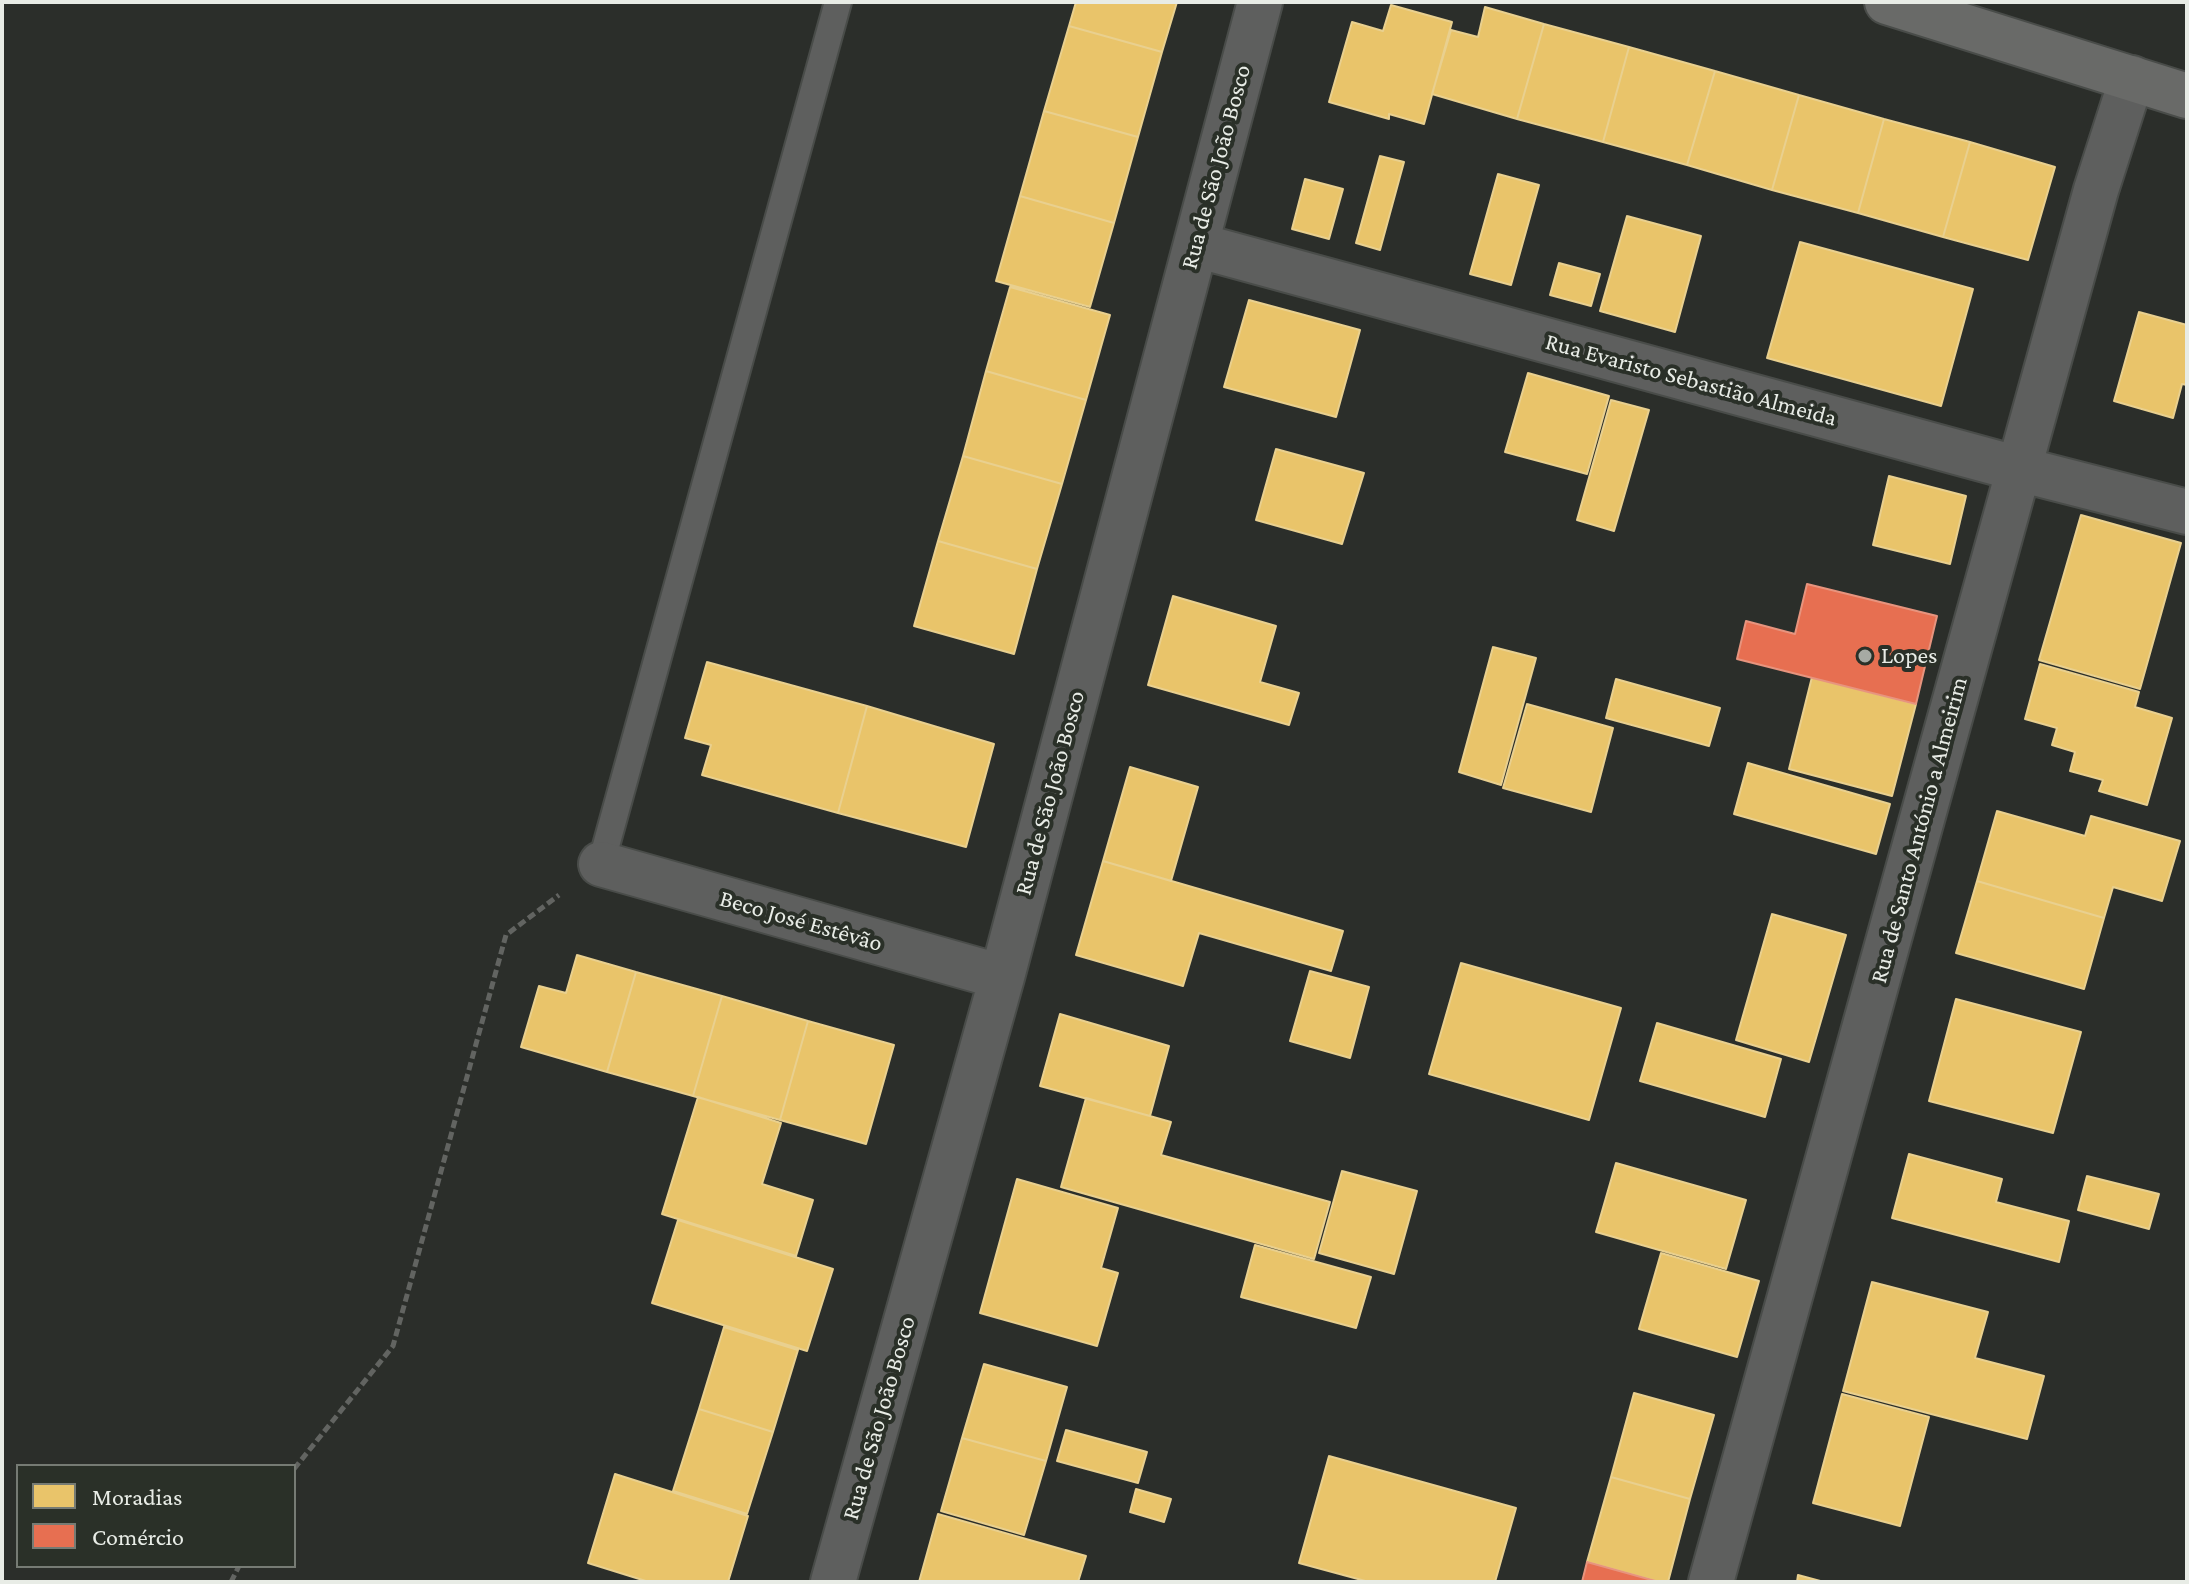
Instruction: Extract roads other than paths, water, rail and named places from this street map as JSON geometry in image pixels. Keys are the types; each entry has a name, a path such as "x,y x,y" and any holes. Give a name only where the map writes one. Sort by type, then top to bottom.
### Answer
{"street":[{"name":"Rua de São João Bosco","path":"833,1582 1002,977 1260,2"},
{"path":"1887,2 2187,96"},
{"name":"Rua de Santo António a Almeirim","path":"1711,1582 2096,190 2132,78"},
{"name":"Rua Evaristo Sebastião Almeida","path":"1196,245 2187,512"},
{"name":"Beco José Estêvão","path":"601,864 1002,977"}],"lane":[{"path":"601,864 838,2"}],"place":[{"name":"Lopes","path":"1865,656"}]}
